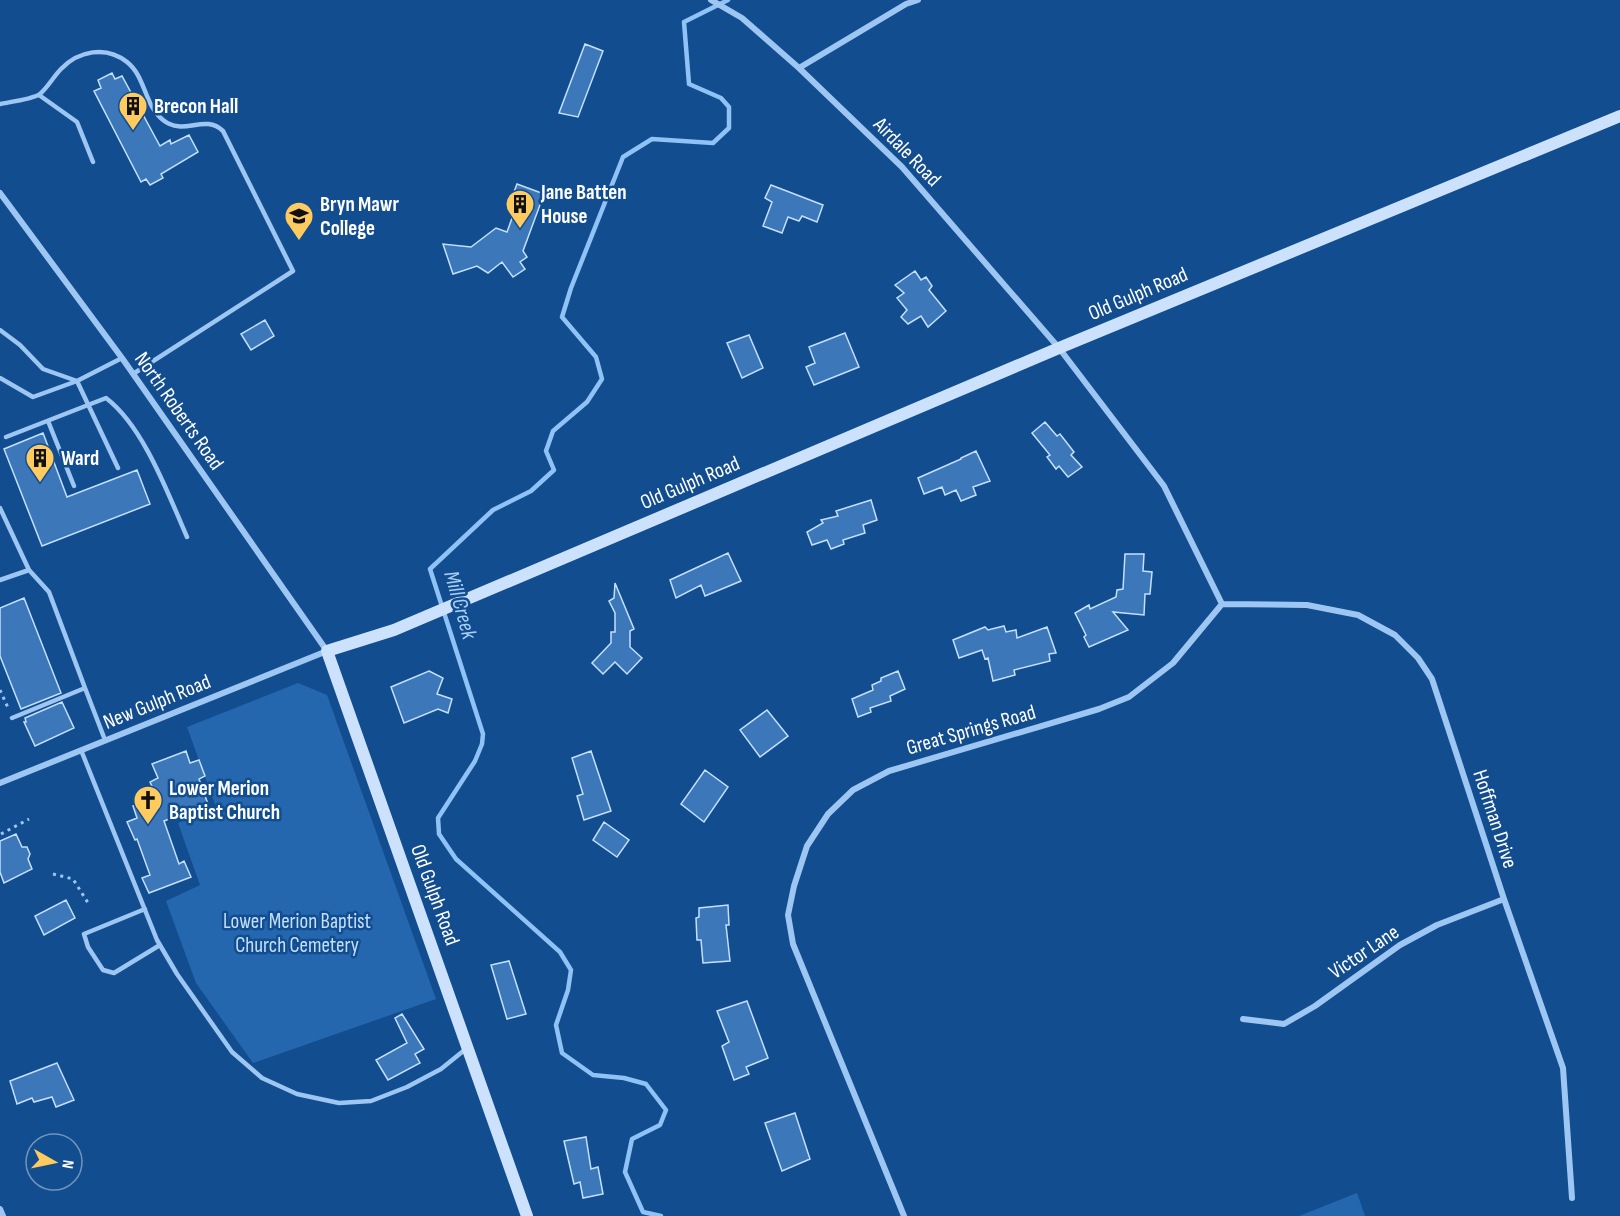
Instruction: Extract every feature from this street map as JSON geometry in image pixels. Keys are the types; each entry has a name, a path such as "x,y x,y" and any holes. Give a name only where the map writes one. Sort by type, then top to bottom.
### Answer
{"street":[{"path":"799,68 906,4 918,0"},
{"name":"Airdale Road","path":"712,1 742,18 799,68 902,167 1059,348"},
{"name":"Old Gulph Road","path":"527,1216 327,651 394,630 1059,348 1620,116"},
{"name":"North Roberts Road","path":"0,193 122,357 327,651"},
{"path":"1059,348 1164,486 1222,604"},
{"name":"Hoffman Drive","path":"1222,604 1307,605 1358,615 1395,635 1418,658 1432,679 1563,1068 1572,1198"},
{"name":"Great Springs Road","path":"904,1216 793,944 788,915 794,886 807,846 828,814 853,790 889,771 1099,710 1129,697 1173,663 1222,604"},
{"name":"New Gulph Road","path":"0,783 327,651"},
{"name":"Victor Lane","path":"1243,1019 1284,1024 1315,1006 1400,945 1437,925 1504,898"},
{"path":"0,1209 3,1216"}],"lane":[{"path":"0,104 39,95 71,59 85,53 99,51 114,54 127,61 138,72 156,114 165,122 177,127 207,123 223,131 293,271 133,374"},
{"path":"39,95 77,122 93,162"},
{"path":"0,330 20,345 43,369 77,381 118,468"},
{"path":"0,378 33,397 77,381 122,357"},
{"path":"6,437 106,399 115,405 155,465 187,537"},
{"path":"48,421 74,486"},
{"path":"0,508 29,570 49,592 105,740"},
{"path":"0,580 29,570"},
{"path":"12,718 85,688"},
{"path":"81,750 160,945 177,974 232,1052 262,1078 297,1094 339,1103 371,1101 407,1087 441,1069 468,1048"},
{"path":"145,909 84,934 88,947 103,970 114,973 160,945"}],"path":[{"path":"0,690 12,718"},
{"path":"3,839 0,833 29,819"},
{"path":"53,874 73,879 90,906"}],"green space":[{"name":"Lower Merion Baptist Church Cemetery","path":"298,683 327,695 436,999 253,1063 196,983 166,901 200,885 178,823 216,807 187,727"},
{"path":"1357,1193 1365,1216 1299,1216"}],"building":[{"path":"585,44 603,51 578,117 559,113"},
{"name":"Brecon Hall","path":"112,73 115,79 122,76 160,146 170,140 171,144 189,135 198,152 161,174 163,178 150,185 146,179 141,182 94,91 101,88 98,80"},
{"name":"Jane Batten House","path":"517,184 544,194 523,251 527,257 520,262 525,269 513,277 502,262 488,273 477,266 453,274 443,244 471,247 496,228 507,232 519,199 512,197"},
{"path":"771,185 823,205 817,222 802,216 799,221 788,217 782,233 763,226 772,202 765,198"},
{"path":"915,271 921,280 926,277 932,286 929,290 946,311 928,327 921,316 908,324 901,317 907,310 897,298 904,293 895,285"},
{"path":"265,320 274,336 251,350 241,334"},
{"path":"845,333 859,367 814,385 806,367 815,363 809,347"},
{"path":"749,335 763,368 742,378 727,343"},
{"path":"1045,422 1057,436 1060,434 1074,452 1071,455 1082,467 1068,477 1059,466 1056,469 1047,457 1050,455 1032,433"},
{"name":"Ward","path":"43,433 67,497 137,470 150,504 42,546 4,449"},
{"path":"976,451 990,481 973,487 976,495 961,501 956,490 945,495 942,487 924,494 918,478"},
{"path":"871,500 877,520 863,525 865,533 843,540 844,544 831,549 827,540 812,545 807,532 823,523 821,520 838,516 836,511"},
{"path":"728,553 741,581 705,596 701,585 676,598 670,580"},
{"path":"1125,554 1144,554 1143,571 1152,572 1150,594 1145,594 1144,615 1113,612 1128,630 1089,647 1075,613 1089,605 1090,609 1116,597 1117,590 1123,589"},
{"path":"615,583 634,629 630,631 630,647 642,658 627,674 615,662 603,674 592,663 611,643 611,632 615,632 615,613 609,601 614,598"},
{"path":"24,598 61,693 21,709 0,656 0,608"},
{"path":"1004,626 1006,632 1016,630 1017,638 1047,627 1056,653 1049,654 1050,661 1014,670 1015,675 993,681 988,658 985,659 982,650 959,658 953,640 985,627 988,630"},
{"path":"429,671 443,678 437,694 452,699 448,713 438,709 404,723 391,687"},
{"path":"898,671 905,689 890,696 891,701 870,708 871,712 858,717 852,699 873,690 872,685 881,681 881,678"},
{"path":"62,702 74,728 35,746 24,722 26,722 25,718"},
{"path":"767,710 788,736 760,757 740,730"},
{"name":"Lower Merion Baptist Church","path":"186,751 190,763 199,760 205,776 199,779 208,804 164,821 179,864 184,861 191,877 149,893 142,878 150,875 137,839 135,840 127,822 137,818 133,806 157,797 150,782 158,778 152,764"},
{"path":"591,751 611,811 584,820 577,796 583,794 572,758"},
{"path":"705,770 728,787 704,822 681,804"},
{"path":"604,822 629,840 617,857 593,840"},
{"path":"16,834 22,847 27,847 32,869 4,883 0,872 0,841"},
{"path":"66,900 75,918 44,935 35,916"},
{"path":"728,905 729,925 726,925 730,961 703,963 701,940 697,940 696,918 699,917 699,908"},
{"path":"509,961 526,1014 507,1019 491,965"},
{"path":"747,1001 768,1058 746,1067 749,1074 734,1080 722,1046 729,1042 717,1011"},
{"path":"402,1014 424,1049 415,1054 420,1063 388,1080 376,1060 407,1043 395,1018"},
{"path":"57,1063 74,1100 56,1107 52,1097 34,1102 32,1098 17,1104 10,1081"},
{"path":"795,1113 810,1159 782,1171 765,1123"},
{"path":"586,1137 591,1169 598,1167 603,1194 583,1198 580,1182 574,1184 564,1141"}],"waterway":[{"name":"Mill Creek","path":"661,1216 643,1212 625,1172 632,1139 660,1125 666,1110 646,1084 624,1078 593,1075 562,1053 556,1025 568,990 571,970 560,952 456,859 439,834 438,818 475,761 482,744 483,734 430,569 493,510 531,491 554,470 546,451 553,431 587,402 602,379 596,357 562,317 571,288 623,157 652,139 713,143 729,128 729,107 721,98 689,84 684,22 728,0"}],"place":[{"name":"Brecon Hall","path":"133,132"},
{"name":"Jane Batten House","path":"520,230"},
{"name":"Bryn Mawr College","path":"299,242"},
{"name":"Ward","path":"40,484"},
{"name":"Lower Merion Baptist Church","path":"148,826"}]}
